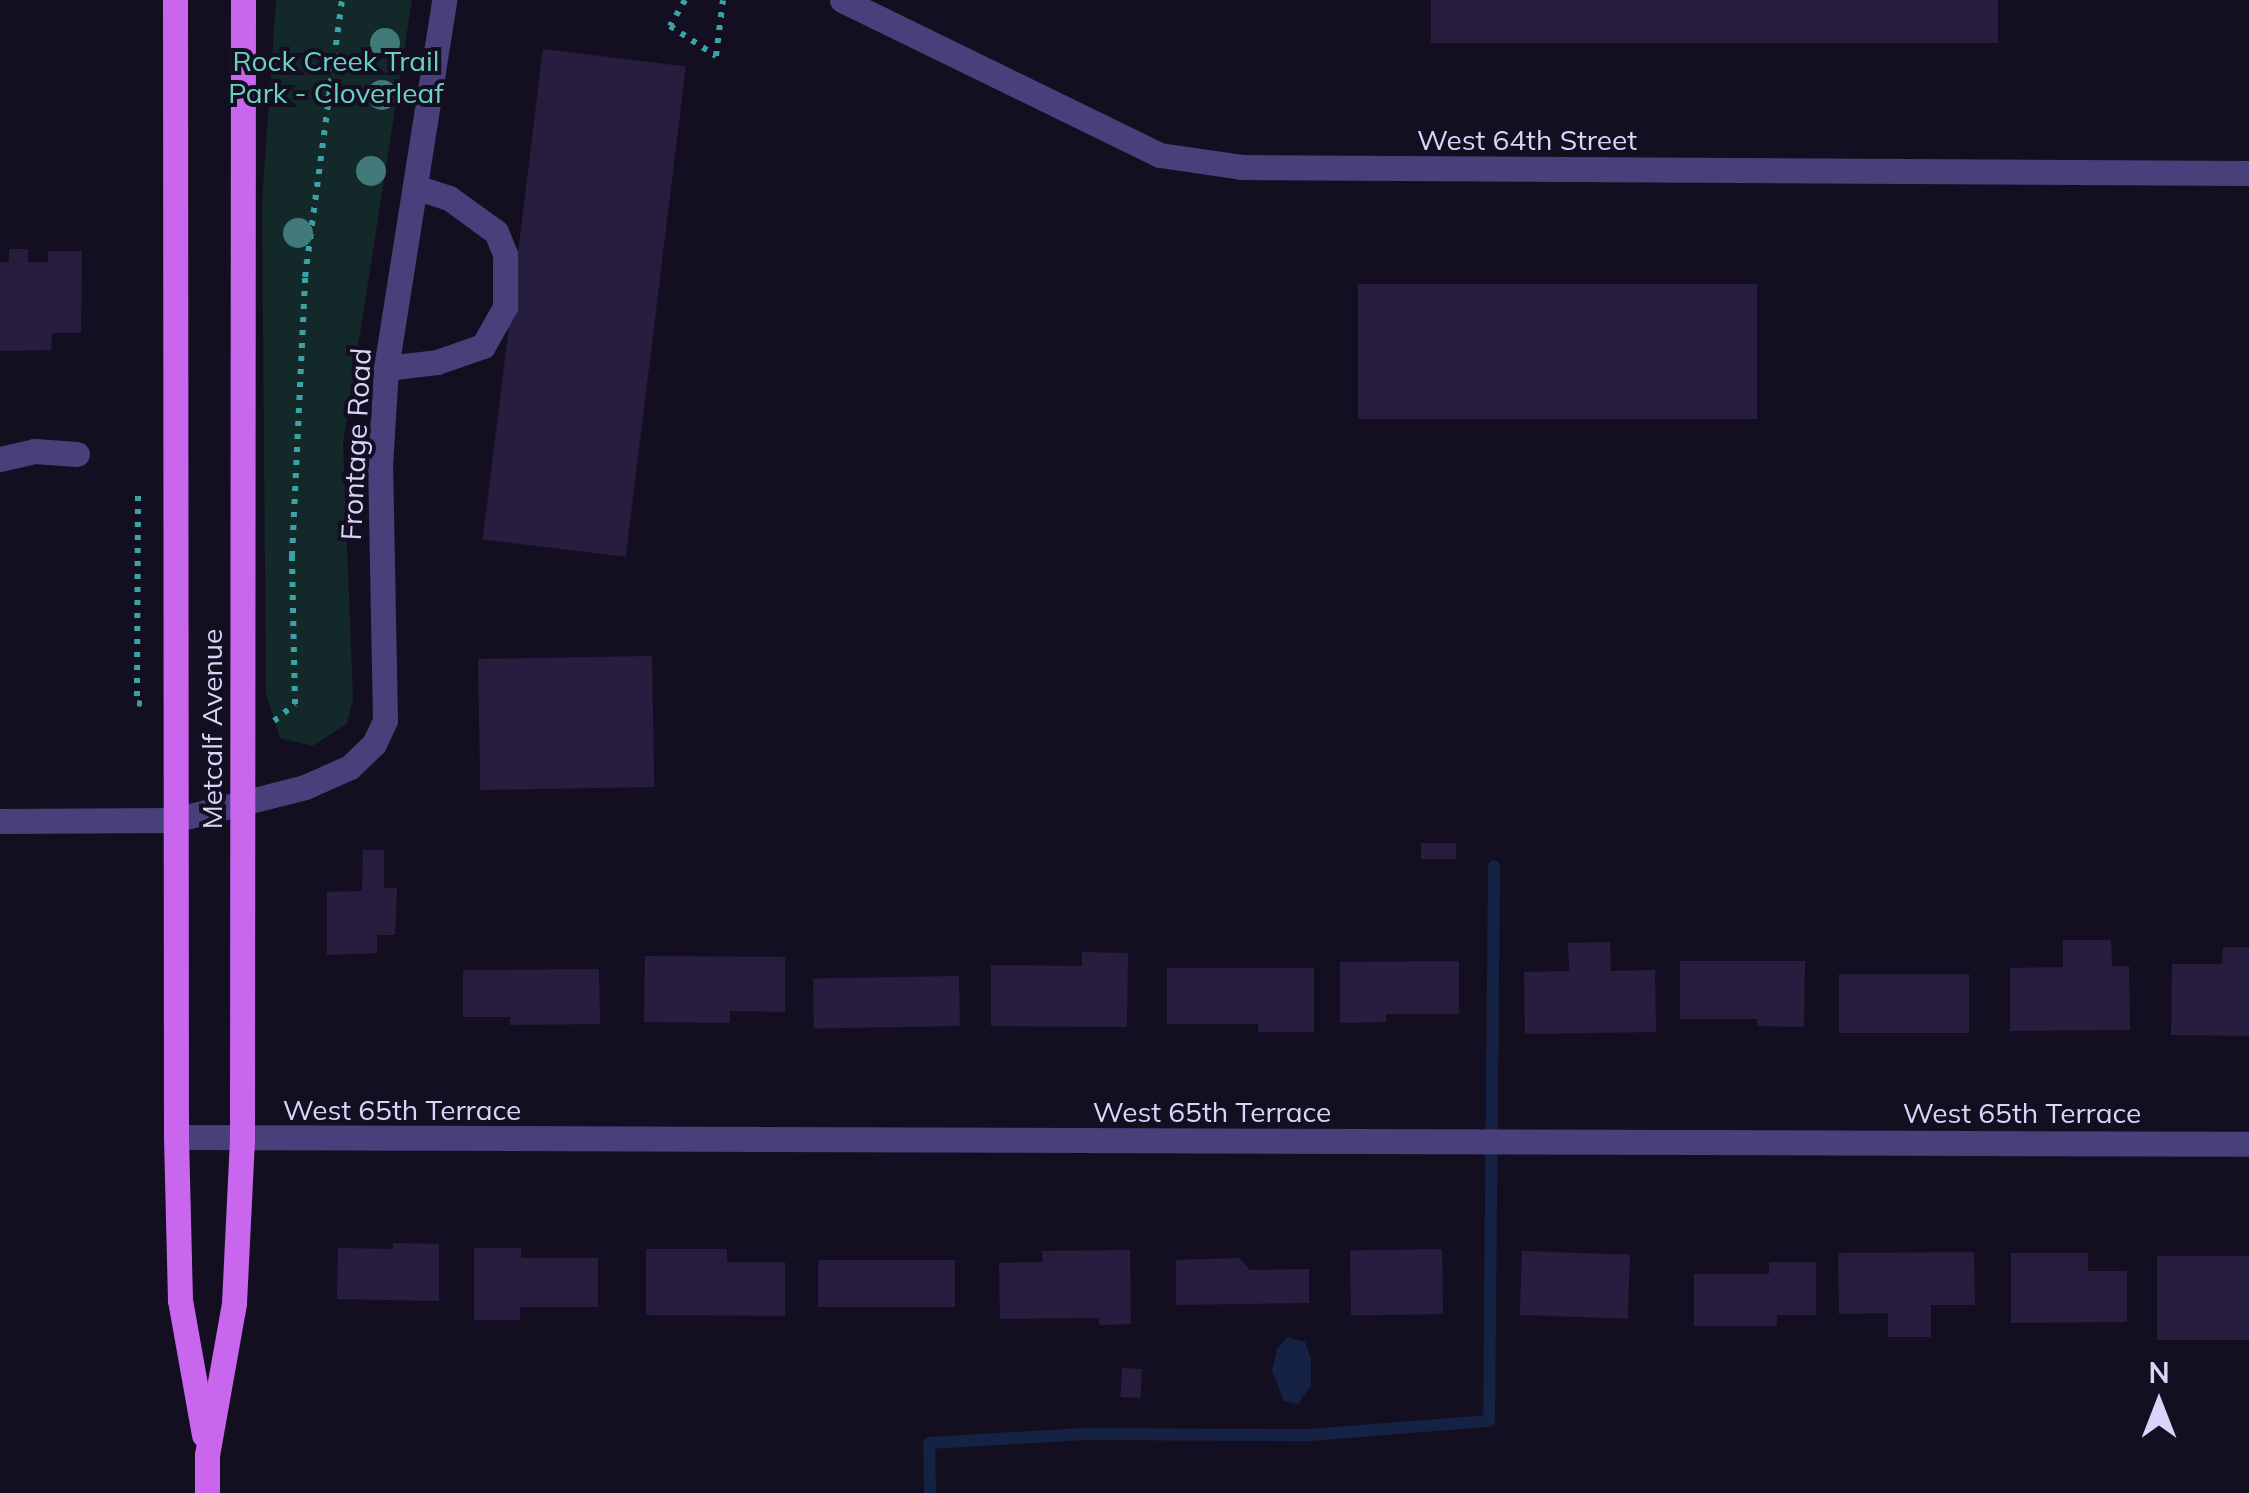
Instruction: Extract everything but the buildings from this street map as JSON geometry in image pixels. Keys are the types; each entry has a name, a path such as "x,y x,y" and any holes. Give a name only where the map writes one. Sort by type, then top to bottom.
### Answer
{"main road":[{"name":"Metcalf Avenue","path":"176,0 176,1137 180,1300 207,1455 207,1493"},
{"name":"Metcalf Avenue","path":"207,1455 234,1303 242,1140 243,0"}],"street":[{"name":"Frontage Road","path":"0,821 174,820 305,787 350,768 374,744 384,720 380,466 386,368 444,0"},
{"name":"West 64th Street","path":"842,0 1160,154 1242,167 2249,173"},
{"path":"386,368 437,362 483,346 505,308 506,254 496,232 448,198 416,186"},
{"path":"0,459 34,451 77,454"},
{"name":"West 65th Terrace","path":"176,1137 2249,1144"}],"path":[{"path":"686,0 670,26 716,56 723,0"}],"green space":[{"name":"Rock Creek Trail Park - Cloverleaf","path":"276,0 412,0 343,443 353,699 347,724 312,746 280,738 266,693 262,202"}],"water":[{"path":"1288,1337 1305,1342 1311,1359 1311,1385 1298,1404 1284,1401 1272,1371 1277,1349"}],"waterway":[{"path":"930,1493 929,1443 1084,1434 1310,1435 1489,1421 1494,866"}]}
